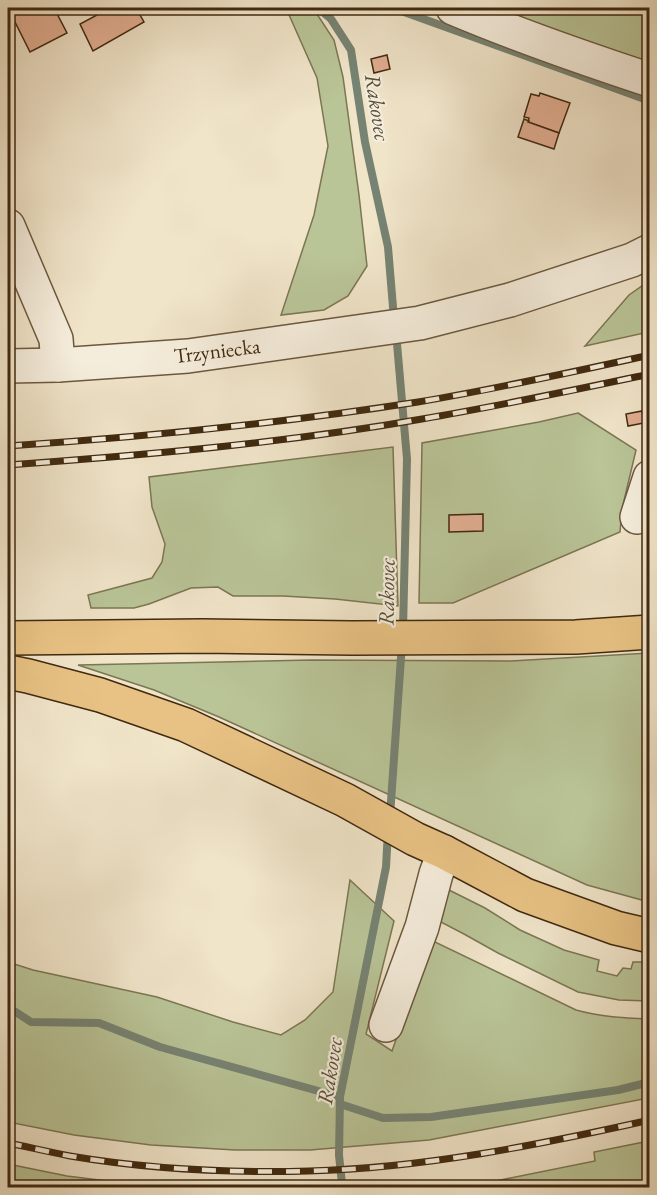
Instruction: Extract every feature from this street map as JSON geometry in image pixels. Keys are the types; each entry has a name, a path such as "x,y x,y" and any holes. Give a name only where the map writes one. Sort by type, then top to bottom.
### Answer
{"main road":[{"path":"8,639 202,636 576,637 650,632"},
{"path":"8,672 100,695 186,725 363,809 525,895 616,928 650,936"}],"street":[{"path":"453,8 573,54 650,80"},
{"path":"8,226 56,339 58,365"},
{"name":"Trzyniecka","path":"8,366 188,356 376,330 420,322 510,300 632,260 650,251"},
{"path":"636,517 650,477"},
{"path":"386,1025 422,927 436,874 429,845"}],"green space":[{"path":"286,8 313,8 334,40 343,77 367,266 348,296 324,310 281,315 314,215 328,146 317,78"},
{"path":"513,8 649,8 649,72 514,23"},
{"path":"649,281 649,332 585,346 629,295"},
{"path":"578,413 636,450 622,509 620,532 453,603 419,603 422,443"},
{"path":"393,447 398,606 335,599 233,596 218,587 191,588 134,608 91,608 88,595 152,578 162,562 165,544 152,507 149,477"},
{"path":"649,653 649,902 587,885 219,717 154,690 78,665 311,660 511,661"},
{"path":"350,880 394,921 366,1034 392,1051 431,940 576,1010 603,1016 649,1019 649,1098 429,1140 310,1150 235,1150 151,1145 74,1135 8,1122 8,962 33,970 157,997 281,1035 305,1020 333,992"},
{"path":"449,890 485,908 520,930 564,950 599,960 597,971 617,976 623,968 631,969 633,962 649,962 649,1001 619,1000 578,992 435,919"},
{"path":"649,1141 649,1187 466,1187 595,1161 594,1152"},
{"path":"8,1164 67,1176 147,1187 8,1187"}],"building":[{"path":"8,8 54,8 67,33 30,52"},
{"path":"110,8 136,8 144,22 93,51 80,24"},
{"path":"387,55 390,69 374,73 371,59"},
{"path":"540,93 570,103 559,133 528,122 529,118 524,117 531,94 539,96"},
{"path":"524,119 559,133 554,149 518,137"},
{"path":"642,411 644,423 628,426 626,414"},
{"path":"483,514 483,531 449,532 449,515"}],"waterway":[{"name":"Rakovec","path":"318,8 331,19 351,50 365,142 388,247 394,319"},
{"path":"393,8 650,101"},
{"name":"Rakovec","path":"396,332 407,459 403,630"},
{"name":"Rakovec","path":"390,816 402,643"},
{"name":"Rakovec","path":"346,1188 342,1184 339,1155 340,1097 386,867 388,831"},
{"path":"8,1007 31,1022 99,1023 160,1047 340,1097"},
{"path":"340,1104 383,1118 431,1117 618,1090 650,1082"}],"railway":[{"path":"8,446 213,428 367,410 476,392 650,355"},
{"path":"8,465 164,452 319,435 479,409 650,374"},
{"path":"8,1143 70,1156 159,1167 219,1171 309,1171 395,1165 481,1154 650,1120"}]}
